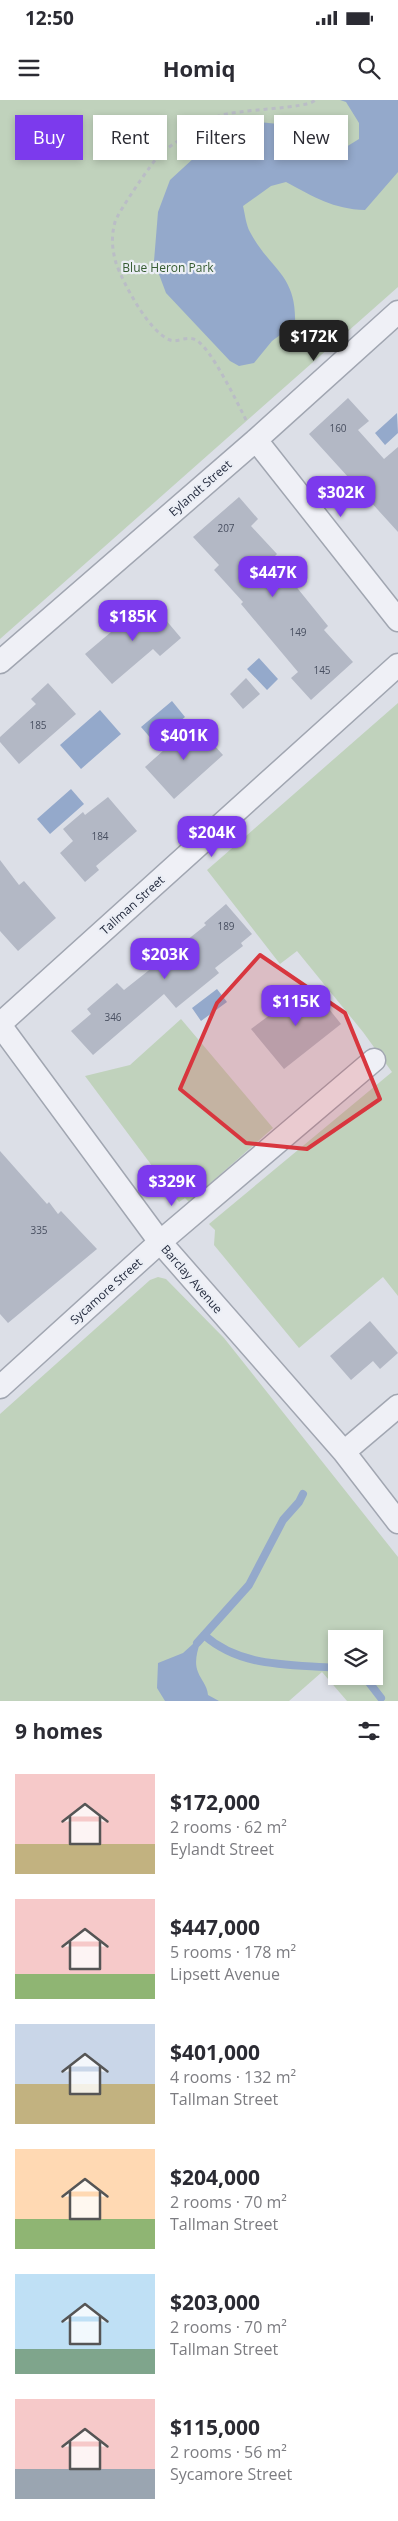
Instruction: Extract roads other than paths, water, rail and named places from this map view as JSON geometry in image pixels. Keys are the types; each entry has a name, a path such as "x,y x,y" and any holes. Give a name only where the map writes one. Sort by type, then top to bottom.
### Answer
{"street":[{"name":"Eylandt Street","path":"0,662 256,440 398,312"},
{"path":"256,440 398,620"},
{"name":"Tallman Street","path":"0,1024 398,665"},
{"name":"Barclay Avenue","path":"0,1024 160,1242 344,1452 398,1522"},
{"name":"Sycamore Street","path":"0,1387 160,1242 374,1060"},
{"path":"344,1452 398,1406"}],"water":[{"path":"340,100 398,100 398,172 365,210 333,205 286,182 271,186 243,206 250,232 281,274 292,294 295,324 272,341 254,363 239,366 230,361 166,293 154,261 158,212 170,180 192,160 264,160 264,123 274,124 274,160 348,160 348,146 359,139 359,123 346,102"},
{"path":"397,413 398,433 385,445 375,433"},
{"path":"259,658 278,679 267,690 247,669"},
{"path":"172,701 185,717 154,742 141,727"},
{"path":"100,710 121,734 81,769 60,745"},
{"path":"71,789 84,804 50,834 37,819"},
{"path":"217,989 227,1002 201,1021 192,1008"},
{"path":"194,1643 200,1643 196,1661 198,1672 208,1695 219,1701 165,1701 157,1688 158,1663 183,1653"}],"waterway":[{"path":"197,1643 249,1585 283,1520 299,1502 303,1494"},
{"path":"204,1635 218,1646 250,1659 284,1665 328,1668"},
{"path":"371,1685 381,1698"}],"park label":[{"name":"Blue Heron Park","path":"168,267"}]}
